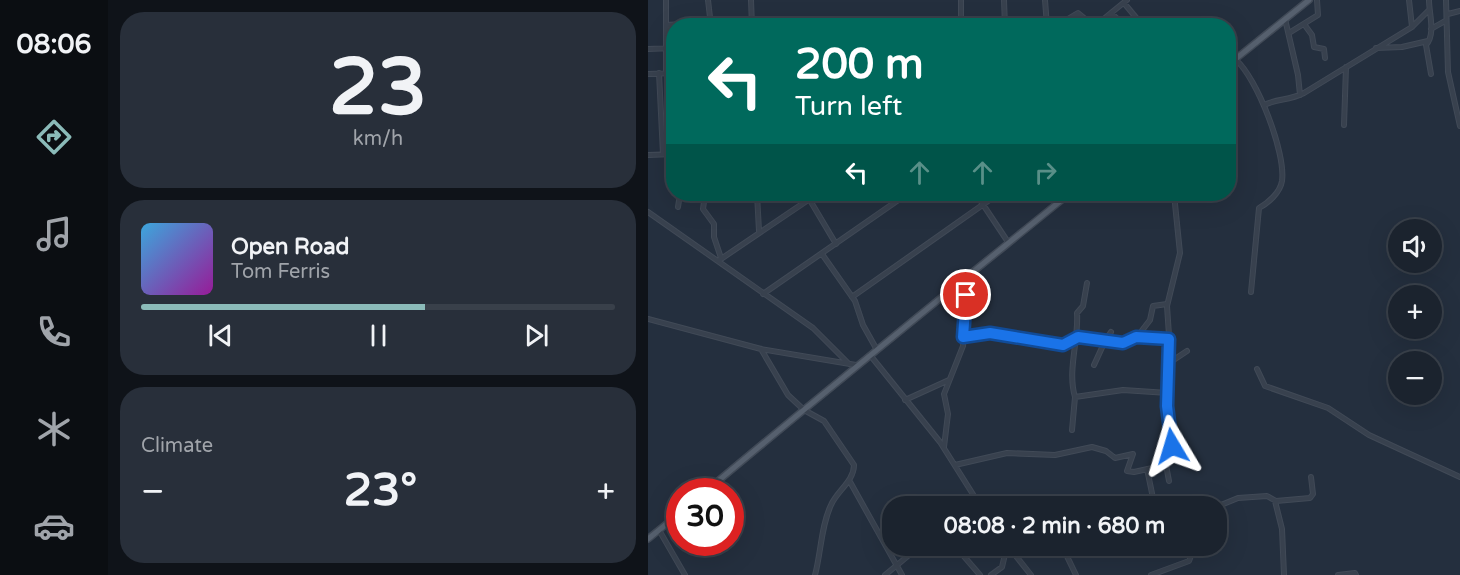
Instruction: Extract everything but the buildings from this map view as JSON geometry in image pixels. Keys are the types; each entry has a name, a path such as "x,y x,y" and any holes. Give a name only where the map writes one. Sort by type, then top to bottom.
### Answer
{"main road":[{"path":"1236,60 1309,0"},
{"path":"722,478 856,365 962,283 1008,242 1060,201"},
{"path":"648,539 666,524"}],"street":[{"path":"648,74 666,72 666,0"},
{"path":"708,0 710,18"},
{"path":"751,0 752,18"},
{"path":"961,0 961,18"},
{"path":"1004,0 1005,18"},
{"path":"1045,0 1046,18"},
{"path":"1289,33 1318,15 1317,0"},
{"path":"1409,0 1412,27"},
{"path":"1429,0 1431,29 1430,40 1426,45 1431,74"},
{"path":"1446,0 1448,72 1460,126"},
{"path":"1105,18 1126,1 1138,18"},
{"path":"1264,105 1278,100 1290,100 1300,95 1412,27 1429,10"},
{"path":"1448,14 1460,11"},
{"path":"1111,13 1116,18"},
{"path":"1071,18 1078,14 1084,18"},
{"path":"1285,19 1300,95"},
{"path":"1431,29 1446,21"},
{"path":"1304,24 1312,35 1314,46 1323,47 1325,58"},
{"path":"1376,47 1402,47 1430,40"},
{"path":"648,49 666,48"},
{"path":"1236,60 1249,73 1264,105 1273,130 1282,180 1268,204 1259,208 1251,292"},
{"path":"1344,125 1347,66"},
{"path":"648,154 663,154 659,73"},
{"path":"678,207 681,201"},
{"path":"704,201 703,209 714,224 719,260"},
{"path":"758,201 759,231"},
{"path":"719,260 803,201"},
{"path":"813,201 836,244"},
{"path":"763,294 897,201"},
{"path":"981,201 1008,242"},
{"path":"852,297 988,201"},
{"path":"1169,481 1166,465 1172,447 1168,393 1167,304 1179,257 1175,201"},
{"path":"648,212 813,328 849,364"},
{"path":"822,254 852,297 863,325 877,350"},
{"path":"944,447 948,414 944,394 958,362 967,302 962,283"},
{"path":"1072,430 1077,313 1083,306 1088,283"},
{"path":"963,337 990,333 1063,345 1075,338 1123,343 1142,333 1144,325 1150,320 1149,312 1153,306 1167,304"},
{"path":"648,319 761,349 856,365"},
{"path":"1094,365 1111,332"},
{"path":"1136,337 1169,339"},
{"path":"761,349 788,395 804,410 824,421 855,467 849,480 835,497 826,516 815,575"},
{"path":"1168,363 1187,351"},
{"path":"870,355 944,447 974,496"},
{"path":"1257,369 1266,387 1328,408 1369,435 1460,477"},
{"path":"905,399 950,380"},
{"path":"1075,397 1123,390 1168,393"},
{"path":"955,465 1007,453 1055,455 1098,447 1115,458 1133,454 1127,471 1166,465"},
{"path":"1147,469 1153,496"},
{"path":"1275,501 1312,497 1311,477"},
{"path":"849,480 902,575"},
{"path":"1227,502 1238,498 1268,496 1275,501 1282,529 1284,575"},
{"path":"658,530 685,575"},
{"path":"885,575 908,556"},
{"path":"964,556 980,575"},
{"path":"991,575 1002,567 1005,556"},
{"path":"1017,556 1031,575"},
{"path":"1067,556 1076,575"},
{"path":"1153,575 1189,561 1191,556"},
{"path":"1338,575 1355,573 1356,575"}],"route":[{"path":"966,295 963,337 990,333 1063,345 1078,337 1123,343 1136,337 1169,339 1167,406 1172,446"}]}
